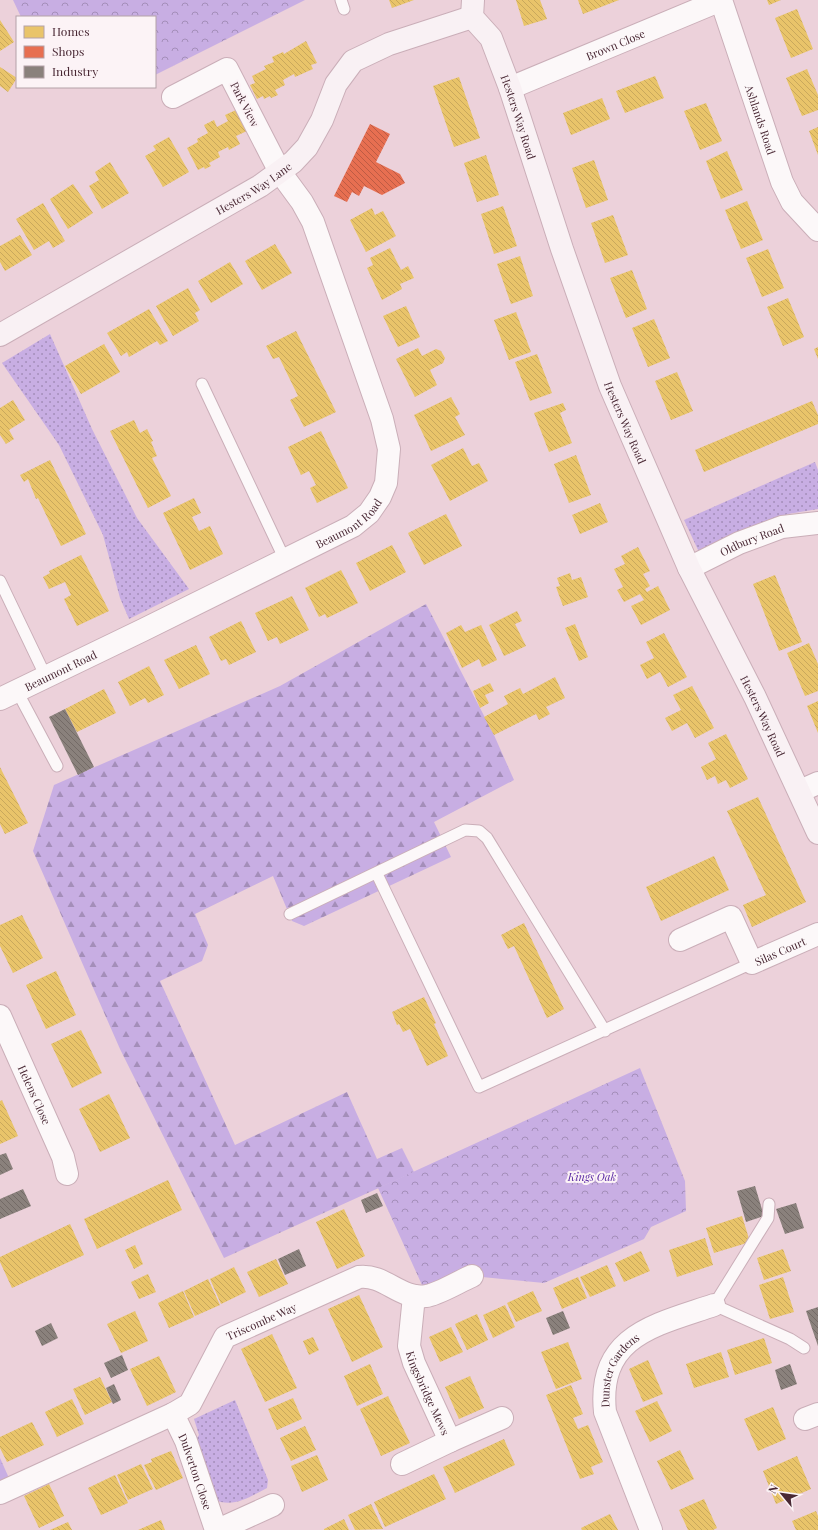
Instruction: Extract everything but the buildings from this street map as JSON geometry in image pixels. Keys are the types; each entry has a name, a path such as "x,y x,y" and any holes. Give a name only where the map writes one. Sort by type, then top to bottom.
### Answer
{"street":[{"name":"Brown Close","path":"510,88 721,0"},
{"name":"Ashlands Road","path":"721,0 782,182 792,202 818,230"},
{"name":"Hesters Way Road","path":"473,9 491,38 510,88 562,249 610,386 690,568 756,697 809,787 818,832"},
{"name":"Hesters Way Lane","path":"0,335 260,186 293,162 307,147 322,120 336,84 353,62 389,44 473,9"},
{"name":"Park View","path":"173,97 227,69 280,172"},
{"name":"Beaumont Road","path":"9,695 353,526 369,514 380,497 386,483 389,449 382,419 313,222 302,202 280,172"},
{"name":"Oldbury Road","path":"690,568 739,543 782,527 818,523"},
{"name":"Silas Court","path":"680,940 731,917 752,963 818,934"},
{"name":"Helens Close","path":"0,1016 63,1157 66,1174"},
{"path":"414,1296 427,1296 472,1276"},
{"name":"Triscombe Way","path":"0,1493 173,1414 190,1404 225,1337 359,1277 378,1278 403,1293 414,1296"},
{"name":"Kingsbridge Mews","path":"414,1296 409,1346 414,1363 450,1441"},
{"name":"Dunster Gardens","path":"651,1530 605,1412 605,1382 617,1354 626,1343 638,1334 652,1327 714,1305"},
{"name":"Dulverton Close","path":"173,1414 186,1441 217,1530 273,1504"},
{"name":"Kingsbridge Mews","path":"402,1464 502,1418"}],"lane":[{"path":"202,384 285,560"},
{"path":"0,581 46,677"},
{"path":"9,695 57,766"},
{"path":"290,914 377,874 465,830 479,831 487,838 605,1031"},
{"path":"377,874 479,1087 752,963"},
{"path":"769,1204 768,1218 714,1305 790,1339 804,1348"}],"green space":[{"path":"13,0 305,0 156,74 156,16 21,16"},
{"path":"50,334 92,429 137,518 189,589 129,619 120,598 103,535 59,445 2,363"},
{"path":"815,462 818,470 818,509 788,514 755,526 699,552 684,520"},
{"path":"426,604 494,735 514,780 434,822 451,857 304,926 292,921 273,876 195,914 208,945 202,961 160,981 235,1145 347,1092 377,1159 402,1148 414,1172 224,1258 120,1049 33,851 54,785 280,686"},
{"name":"Kings Oak","path":"640,1068 685,1181 686,1211 651,1227 644,1239 544,1283 472,1276 427,1296 378,1188"},
{"path":"235,1400 268,1480 267,1488 241,1501 227,1503 213,1499 195,1441 199,1435 194,1419"},
{"path":"0,1458 13,1487 0,1493"}]}
